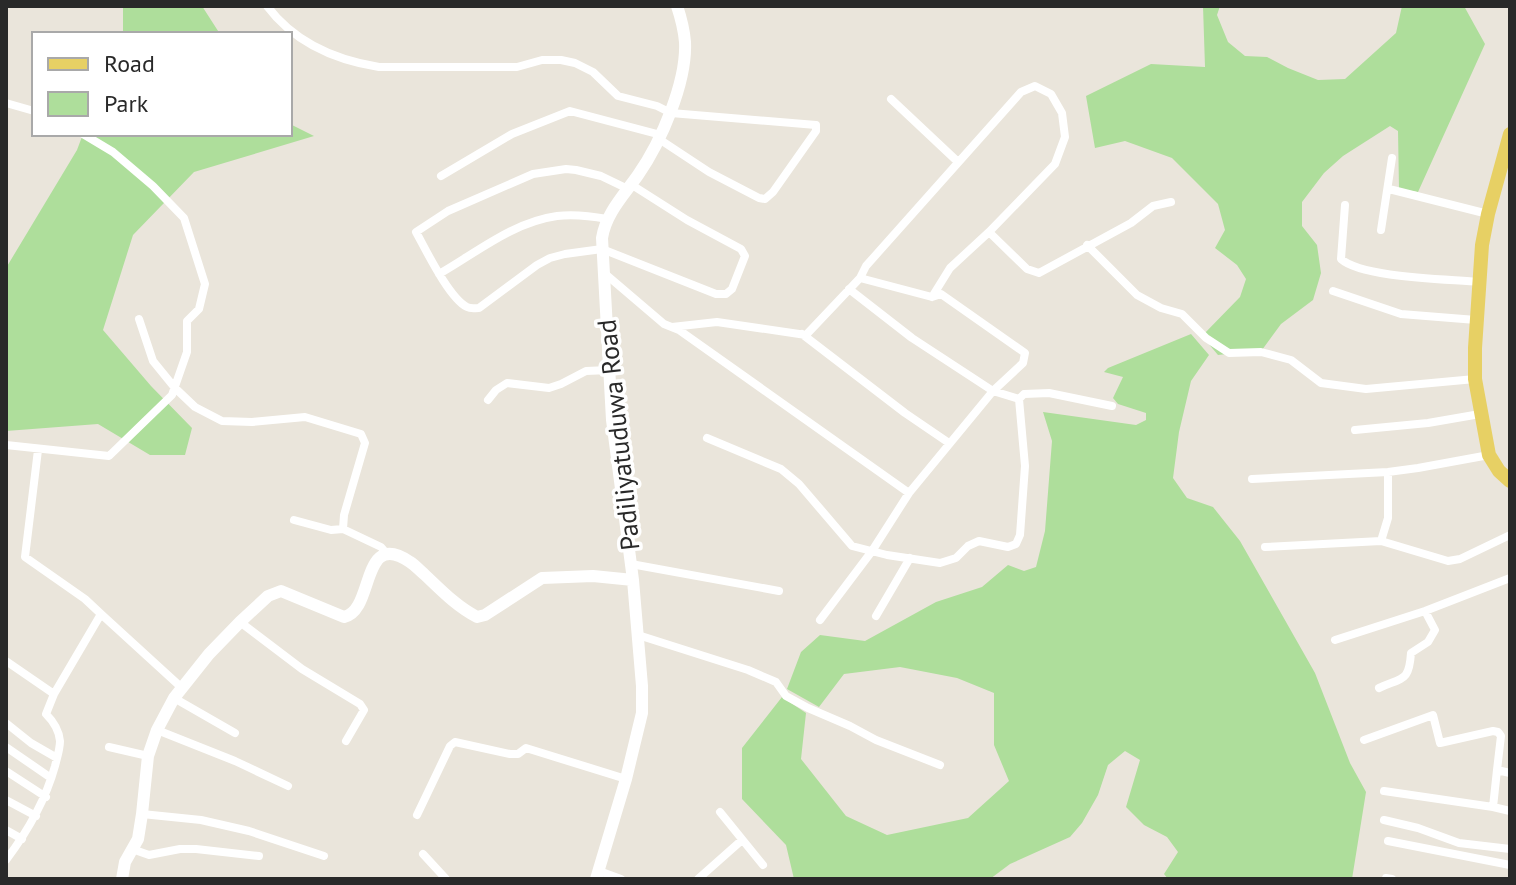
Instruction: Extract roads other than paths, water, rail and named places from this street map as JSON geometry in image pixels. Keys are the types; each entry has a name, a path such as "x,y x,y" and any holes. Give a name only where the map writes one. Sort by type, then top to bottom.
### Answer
{"main road":[{"path":"1510,134 1482,245 1475,379 1489,455 1510,481"}],"street":[{"path":"267,6 292,32"},
{"name":"Padiliyatuduwa Road","path":"598,875 642,713 633,580 612,420 602,249 604,225 646,164 671,113 685,45 677,6"},
{"path":"292,32 321,50 357,64 379,67 517,67 542,60 561,60 593,72 618,96 671,113 816,125 816,131 765,199 709,172 660,137 570,111 512,134 441,176"},
{"path":"672,327 717,322 806,335 860,278 866,266 1021,92 1035,86 1051,94 1062,113 1065,137 1055,164 950,268 932,297"},
{"path":"891,99 958,162"},
{"path":"6,103 32,110"},
{"path":"6,445 109,456 172,395 187,352 187,321 199,309 205,284 184,218 113,152 86,136"},
{"path":"1381,230 1392,158"},
{"path":"566,169 601,176 630,187 741,249 745,256 732,289 726,294 716,294 602,249 550,258 479,308 469,308 461,303 439,274 416,232 448,211 533,174 566,169"},
{"path":"1389,189 1488,214"},
{"path":"989,232 1027,269 1039,273 1131,223 1153,206 1171,202"},
{"path":"1345,205 1341,259 1345,263 1377,273 1479,282"},
{"path":"439,274 516,228 532,222 581,215 607,219"},
{"path":"1087,245 1137,295 1161,308 1182,314 1206,338 1229,353 1261,352 1291,360 1321,383 1366,389 1475,379"},
{"path":"603,272 664,324 692,339 909,493"},
{"path":"820,620 872,551 909,493 993,391 1023,363 1025,353 941,294 932,297 860,278"},
{"path":"849,289 912,338 993,391 1019,399"},
{"path":"1333,291 1401,314 1476,320"},
{"path":"139,319 153,361 195,407 222,421 252,422 305,417 361,434 365,443 344,515 343,529"},
{"path":"802,334 949,443"},
{"path":"488,400 507,383 549,388 586,371 609,370"},
{"path":"1019,399 1024,394 1049,393 1112,406"},
{"path":"707,438 781,469 799,484 852,546 940,563 956,558 968,546 979,541 1008,547 1016,544 1020,535 1025,466 1019,399"},
{"path":"1355,430 1480,414"},
{"path":"38,450 25,557 75,591 178,693 235,733"},
{"path":"1252,479 1388,472 1489,455"},
{"path":"1381,541 1388,518 1388,472"},
{"path":"294,520 331,530 343,529 381,547 387,554"},
{"path":"1265,547 1381,541 1448,561 1460,559 1510,535"},
{"path":"122,879 125,862 138,839 148,756 157,730 178,693 209,654 268,596 281,591 344,617 351,615 357,610 373,566 380,556 390,553 409,561 461,609 477,617 485,615 542,578 593,576 633,580"},
{"path":"876,616 910,558"},
{"path":"631,564 779,591"},
{"path":"1335,640 1425,611 1510,578"},
{"path":"1379,688 1407,676 1411,653 1428,642 1435,630 1425,611"},
{"path":"6,860 46,797 57,758 60,743 55,724 46,714 54,694 101,614"},
{"path":"240,622 302,669 360,704 364,710 346,741"},
{"path":"638,635 776,682 786,696 808,708 876,740 940,765"},
{"path":"6,661 54,694"},
{"path":"1364,740 1433,715 1440,743 1498,732 1501,736 1493,807"},
{"path":"6,723 57,758"},
{"path":"157,730 288,786"},
{"path":"417,815 450,746 455,742 510,754 518,754 526,748 626,779"},
{"path":"6,747 51,778"},
{"path":"109,747 148,756"},
{"path":"1497,770 1510,773"},
{"path":"6,771 46,797"},
{"path":"1384,791 1510,811"},
{"path":"6,800 36,816"},
{"path":"720,812 763,865"},
{"path":"142,814 201,820 249,831 324,856"},
{"path":"1384,820 1459,843 1510,849"},
{"path":"6,830 22,839"},
{"path":"698,879 742,840"},
{"path":"1388,841 1510,865"},
{"path":"132,849 149,855 196,849 259,856"},
{"path":"423,854 446,879"},
{"path":"598,875 621,879"},
{"path":"1386,878 1392,879"}]}
